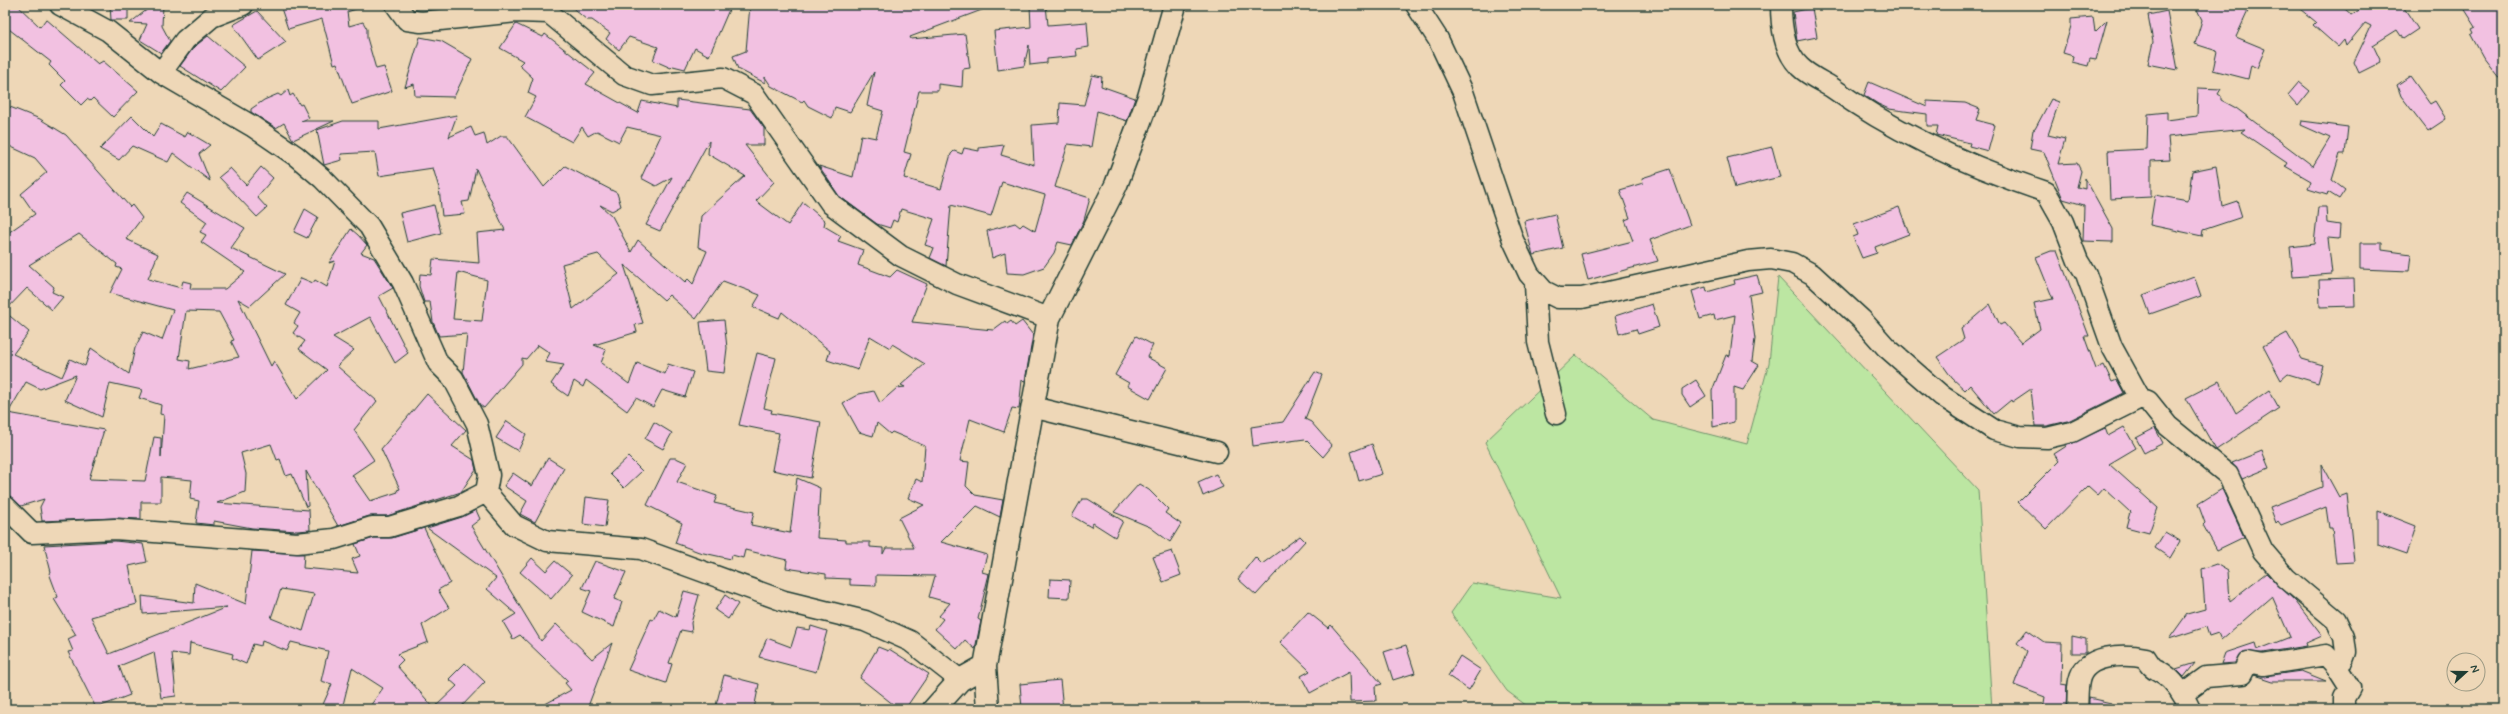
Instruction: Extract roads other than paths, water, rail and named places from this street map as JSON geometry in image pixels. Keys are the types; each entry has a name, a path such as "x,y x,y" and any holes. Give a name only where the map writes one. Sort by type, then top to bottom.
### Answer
{"street":[{"path":"60,5 108,31 161,73 252,126 296,156 323,179 369,226 404,283 438,363 453,378 478,424 489,475 486,492"},
{"path":"161,73 185,40 212,17 243,5"},
{"path":"396,5 407,20 421,22 516,12 549,13 624,75 652,85 723,78 754,94 831,204 894,252 957,284 1048,318"},
{"path":"988,709 985,666 1048,318 1116,185 1149,97 1175,5"},
{"path":"1416,5 1438,39 1464,92 1521,260 1536,284 1558,298 1582,298 1748,261 1771,259 1792,263 1812,274 1861,319 1886,347 1942,396 1994,430 2020,437 2047,438 2072,432 2140,398"},
{"path":"1781,5 1781,22 1786,44 1800,67 1867,113 2000,177 2046,192 2063,222 2078,261 2086,274 2112,347 2140,398 2148,401 2168,426 2206,455 2228,475 2262,551 2286,578 2336,620 2344,637 2346,652 2343,660 2336,666"},
{"path":"1536,284 1538,342 1556,414"},
{"path":"1032,407 1217,452"},
{"path":"5,506 32,533 115,529 297,543 334,539 372,527 389,527 459,506 486,492"},
{"path":"486,492 514,525 547,541 641,550 784,601 865,621 910,641 960,680"},
{"path":"2077,709 2079,679 2086,667 2115,655 2146,658 2153,670 2164,674 2186,701 2206,677 2242,674 2248,662 2263,665 2326,655 2336,666 2350,688 2344,698 2344,709"},
{"path":"934,709 960,680 985,666"}]}
